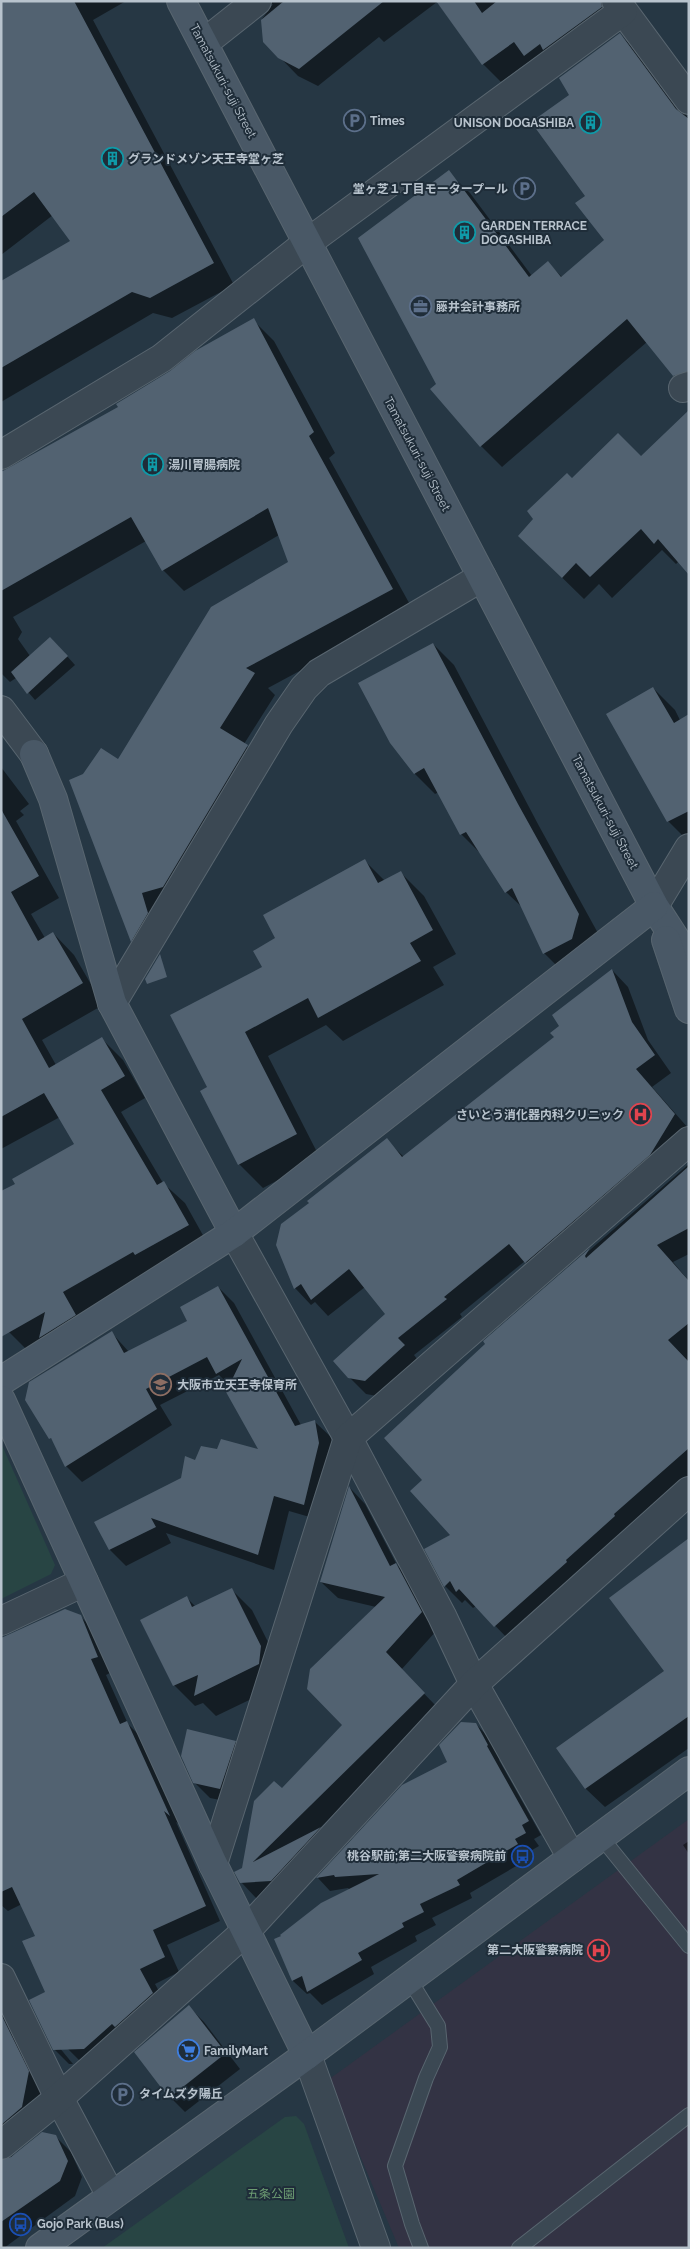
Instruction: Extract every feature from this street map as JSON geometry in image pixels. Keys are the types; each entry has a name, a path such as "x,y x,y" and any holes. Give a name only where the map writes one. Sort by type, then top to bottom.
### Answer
{"street":[{"name":"Tamatsukuri-suji Street","path":"181,1 654,906 689,960"},
{"path":"204,43 257,1"},
{"path":"1,455 162,358 307,243 619,6 689,100"},
{"path":"112,1003 279,724 304,688 319,673 482,577"},
{"path":"1,710 34,754 53,799 112,1003 234,1234 348,1438 442,1616 474,1684 572,1858"},
{"path":"1,1380 234,1234 654,906 689,848"},
{"name":"Tamatsukuri-suji Street","path":"654,906 689,1009"},
{"path":"213,1864 348,1438 689,1140"},
{"path":"1,1400 213,1864 307,2055 376,2248"},
{"path":"1,2145 59,2098 245,1932 474,1684 689,1491"},
{"path":"1,1621 84,1582"},
{"path":"40,2248 307,2055 689,1771"},
{"path":"1,1978 59,2098 111,2196"}],"lane":[{"path":"601,1837 689,1946"},
{"path":"409,1978 438,2026 440,2047 426,2078 395,2166 421,2248"},
{"path":"519,2248 689,2115"}],"shaded area":[{"name":"第二大阪警察病院","path":"689,1819 689,2248 399,2248 328,2080"}],"green space":[{"path":"1,1443 55,1565 51,1574 1,1599"},
{"name":"五条公園","path":"296,2116 304,2124 349,2248 102,2248 285,2117"}],"building":[{"path":"1,1 74,1 214,263 150,298 132,292 1,368 1,281 70,241 34,192 1,217"},
{"path":"284,1 384,1 299,69 278,58 263,42 261,20"},
{"path":"436,1 474,1 482,13 497,1 601,1 602,7 543,50 540,44 524,56 514,42 482,65"},
{"path":"620,33 676,109 689,119 689,371 673,376 627,319 480,447 430,389 436,384 358,238 449,170 529,277 548,261 561,277 604,240 575,203 585,196 531,122 569,95 559,78"},
{"path":"254,318 314,432 309,436 393,589 246,668 255,673 220,728 248,745 163,887 142,893 148,913 131,942 69,780 83,774 101,748 118,759 211,607 288,562 268,508 162,571 131,517 1,591 1,472 118,407 116,404 170,371 195,351"},
{"path":"689,410 689,575 658,539 654,544 641,529 590,577 576,563 562,578 518,536 533,519 527,511 567,473 572,478 618,433 641,456"},
{"path":"50,637 68,656 27,694 11,672"},
{"path":"433,643 518,804 579,914 572,939 543,954 512,888 505,893 466,832 460,835 424,768 414,774 390,743 358,683"},
{"path":"653,687 674,723 689,714 689,811 667,822 606,714"},
{"path":"1,809 39,876 11,892 38,941 53,932 83,983 22,1019 49,1068 102,1037 125,1076 101,1090 157,1185 164,1181 189,1225 135,1255 133,1252 63,1292 76,1315 39,1338 45,1312 1,1337 1,1191 15,1184 12,1179 74,1144 44,1093 1,1117"},
{"path":"365,859 378,883 401,871 433,930 410,943 421,961 318,1018 308,998 245,1032 297,1134 238,1165 200,1091 207,1087 170,1015 262,967 253,951 275,938 263,915"},
{"path":"160,954 167,977 147,984 145,979"},
{"path":"612,969 632,1022 655,1055 636,1069 675,1114 650,1155 525,1263 509,1244 444,1297 447,1299 398,1338 405,1345 365,1381 348,1378 333,1361 385,1314 349,1269 311,1300 301,1284 294,1289 276,1245 281,1224 387,1138 402,1157 554,1037 550,1033 559,1026 552,1015"},
{"path":"689,1166 689,1228 657,1245 689,1281 689,1323 668,1340 689,1362 689,1448 614,1514 615,1516 566,1560 567,1562 494,1627 459,1589 456,1592 450,1581 444,1587 424,1549 450,1535 410,1491 422,1480 384,1438 485,1344 483,1341 590,1248 585,1256 586,1258"},
{"path":"218,1286 295,1426 315,1420 319,1443 304,1505 274,1496 258,1555 151,1518 156,1527 109,1550 94,1522 181,1478 185,1456 195,1460 201,1446 217,1449 221,1439 258,1449 226,1392 242,1359 216,1374 207,1357 146,1389 157,1409 65,1467 51,1438 49,1439 25,1400 29,1382 112,1331 124,1353 187,1321 180,1307"},
{"path":"349,1486 390,1566 396,1563 422,1612 386,1652 425,1693 253,1862 321,1827 271,1881 240,1883 234,1872 242,1868 254,1801 274,1781 282,1788 342,1725 307,1689 310,1669 385,1597 320,1582"},
{"path":"689,1538 689,1716 585,1789 556,1748 664,1671 609,1598"},
{"path":"232,1588 261,1646 259,1664 194,1696 198,1675 173,1686 140,1620 187,1596 192,1607"},
{"path":"65,1609 81,1615 98,1657 91,1659 120,1724 127,1721 170,1816 164,1811 206,1906 153,1930 165,1957 140,1969 153,1993 115,2027 112,2024 84,2049 53,2050 29,2000 45,1992 22,1941 35,1936 12,1887 1,1892 1,1638"},
{"path":"461,1722 476,1723 529,1821 522,1825 526,1833 515,1839 518,1844 457,1880 460,1885 420,1904 424,1912 402,1923 404,1927 358,1953 362,1960 307,1992 302,1976 292,1981 274,1939 281,1936 321,1903 379,1874 335,1877 334,1875 316,1878 402,1785 447,1762 439,1745"},
{"path":"187,1729 236,1741 220,1789 193,1783 181,1756"},
{"path":"189,2005 226,2053 169,2098 134,2052"},
{"path":"1,2014 29,2071 22,2107 1,2125"},
{"path":"42,2132 56,2135 68,2161 60,2181 1,2222 1,2160 11,2157"}],"place":[{"name":"Times","path":"354,121"},
{"name":"UNISON DOGASHIBA","path":"590,123"},
{"name":"グランドメゾン天王寺堂ヶ芝","path":"112,159"},
{"name":"堂ヶ芝１丁目モータープール","path":"524,189"},
{"name":"GARDEN TERRACE DOGASHIBA","path":"465,233"},
{"name":"藤井会計事務所","path":"420,307"},
{"name":"湯川胃腸病院","path":"152,465"},
{"name":"さいとう消化器内科クリニック","path":"640,1115"},
{"name":"大阪市立天王寺保育所","path":"161,1385"},
{"name":"桃谷駅前;第二大阪警察病院前","path":"522,1856"},
{"name":"第二大阪警察病院","path":"599,1950"},
{"name":"FamilyMart","path":"188,2051"},
{"name":"タイムズ夕陽丘","path":"123,2094"},
{"name":"Gojo Park (Bus)","path":"21,2224"}]}
